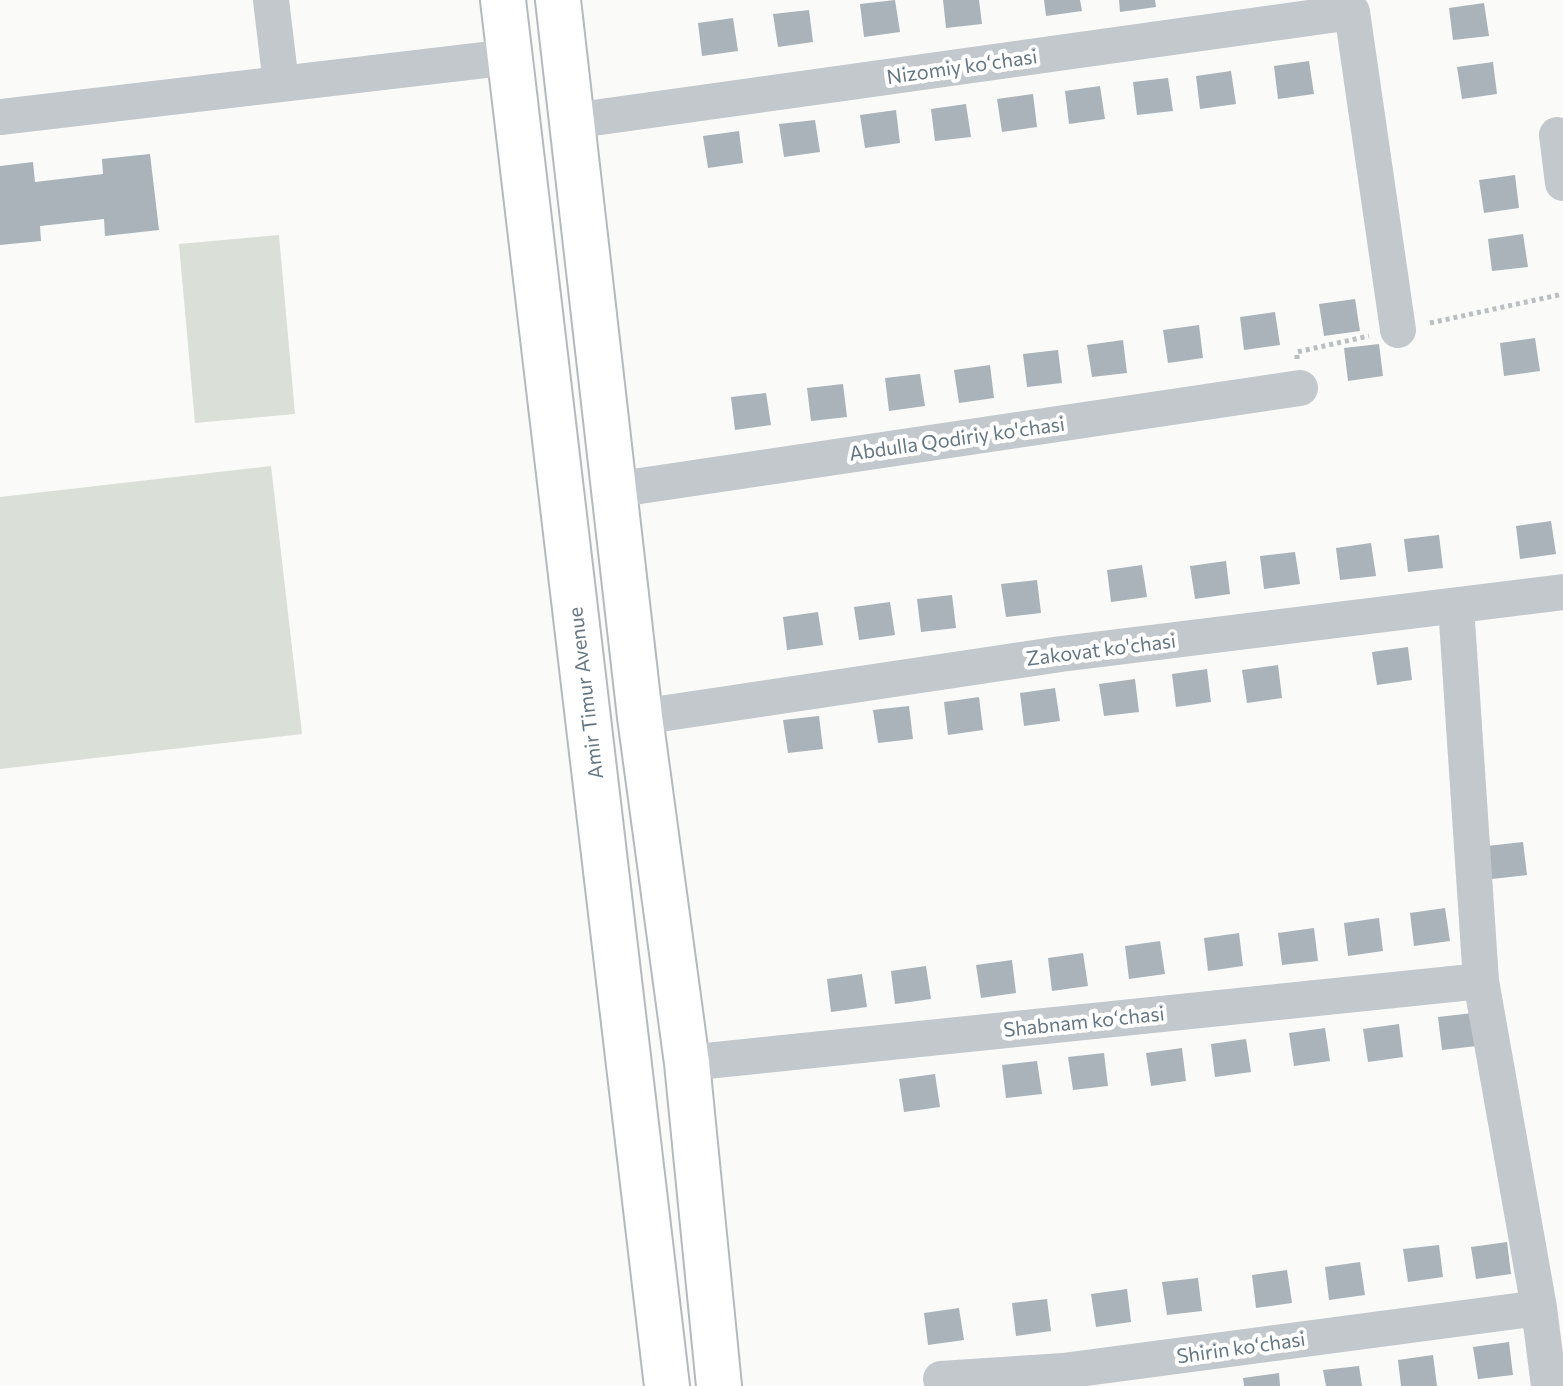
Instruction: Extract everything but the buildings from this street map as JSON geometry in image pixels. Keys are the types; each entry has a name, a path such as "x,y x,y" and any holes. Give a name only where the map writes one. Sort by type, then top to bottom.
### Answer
{"highway":[{"name":"Amir Timur Avenue","path":"503,0 667,1386"},
{"path":"558,0 640,717 687,1063 719,1386"}],"street":[{"path":"271,0 281,84"},
{"name":"Nizomiy koʻchasi","path":"572,121 1352,12 1398,330"},
{"path":"0,117 510,57"},
{"path":"1557,135 1563,183"},
{"name":"Abdulla Qodiriy ko'chasi","path":"613,490 1300,388"},
{"name":"Zakovat ko'chasi","path":"640,717 1061,654 1563,592"},
{"path":"1456,606 1481,981 1539,1308 1549,1386"},
{"name":"Shabnam koʻchasi","path":"687,1063 1481,981"},
{"name":"Shirin koʻchasi","path":"941,1376 1061,1379 1539,1308"}],"shaded area":[{"path":"279,235 295,414 195,423 179,244"},
{"path":"271,466 302,734 0,769 0,497"}]}
